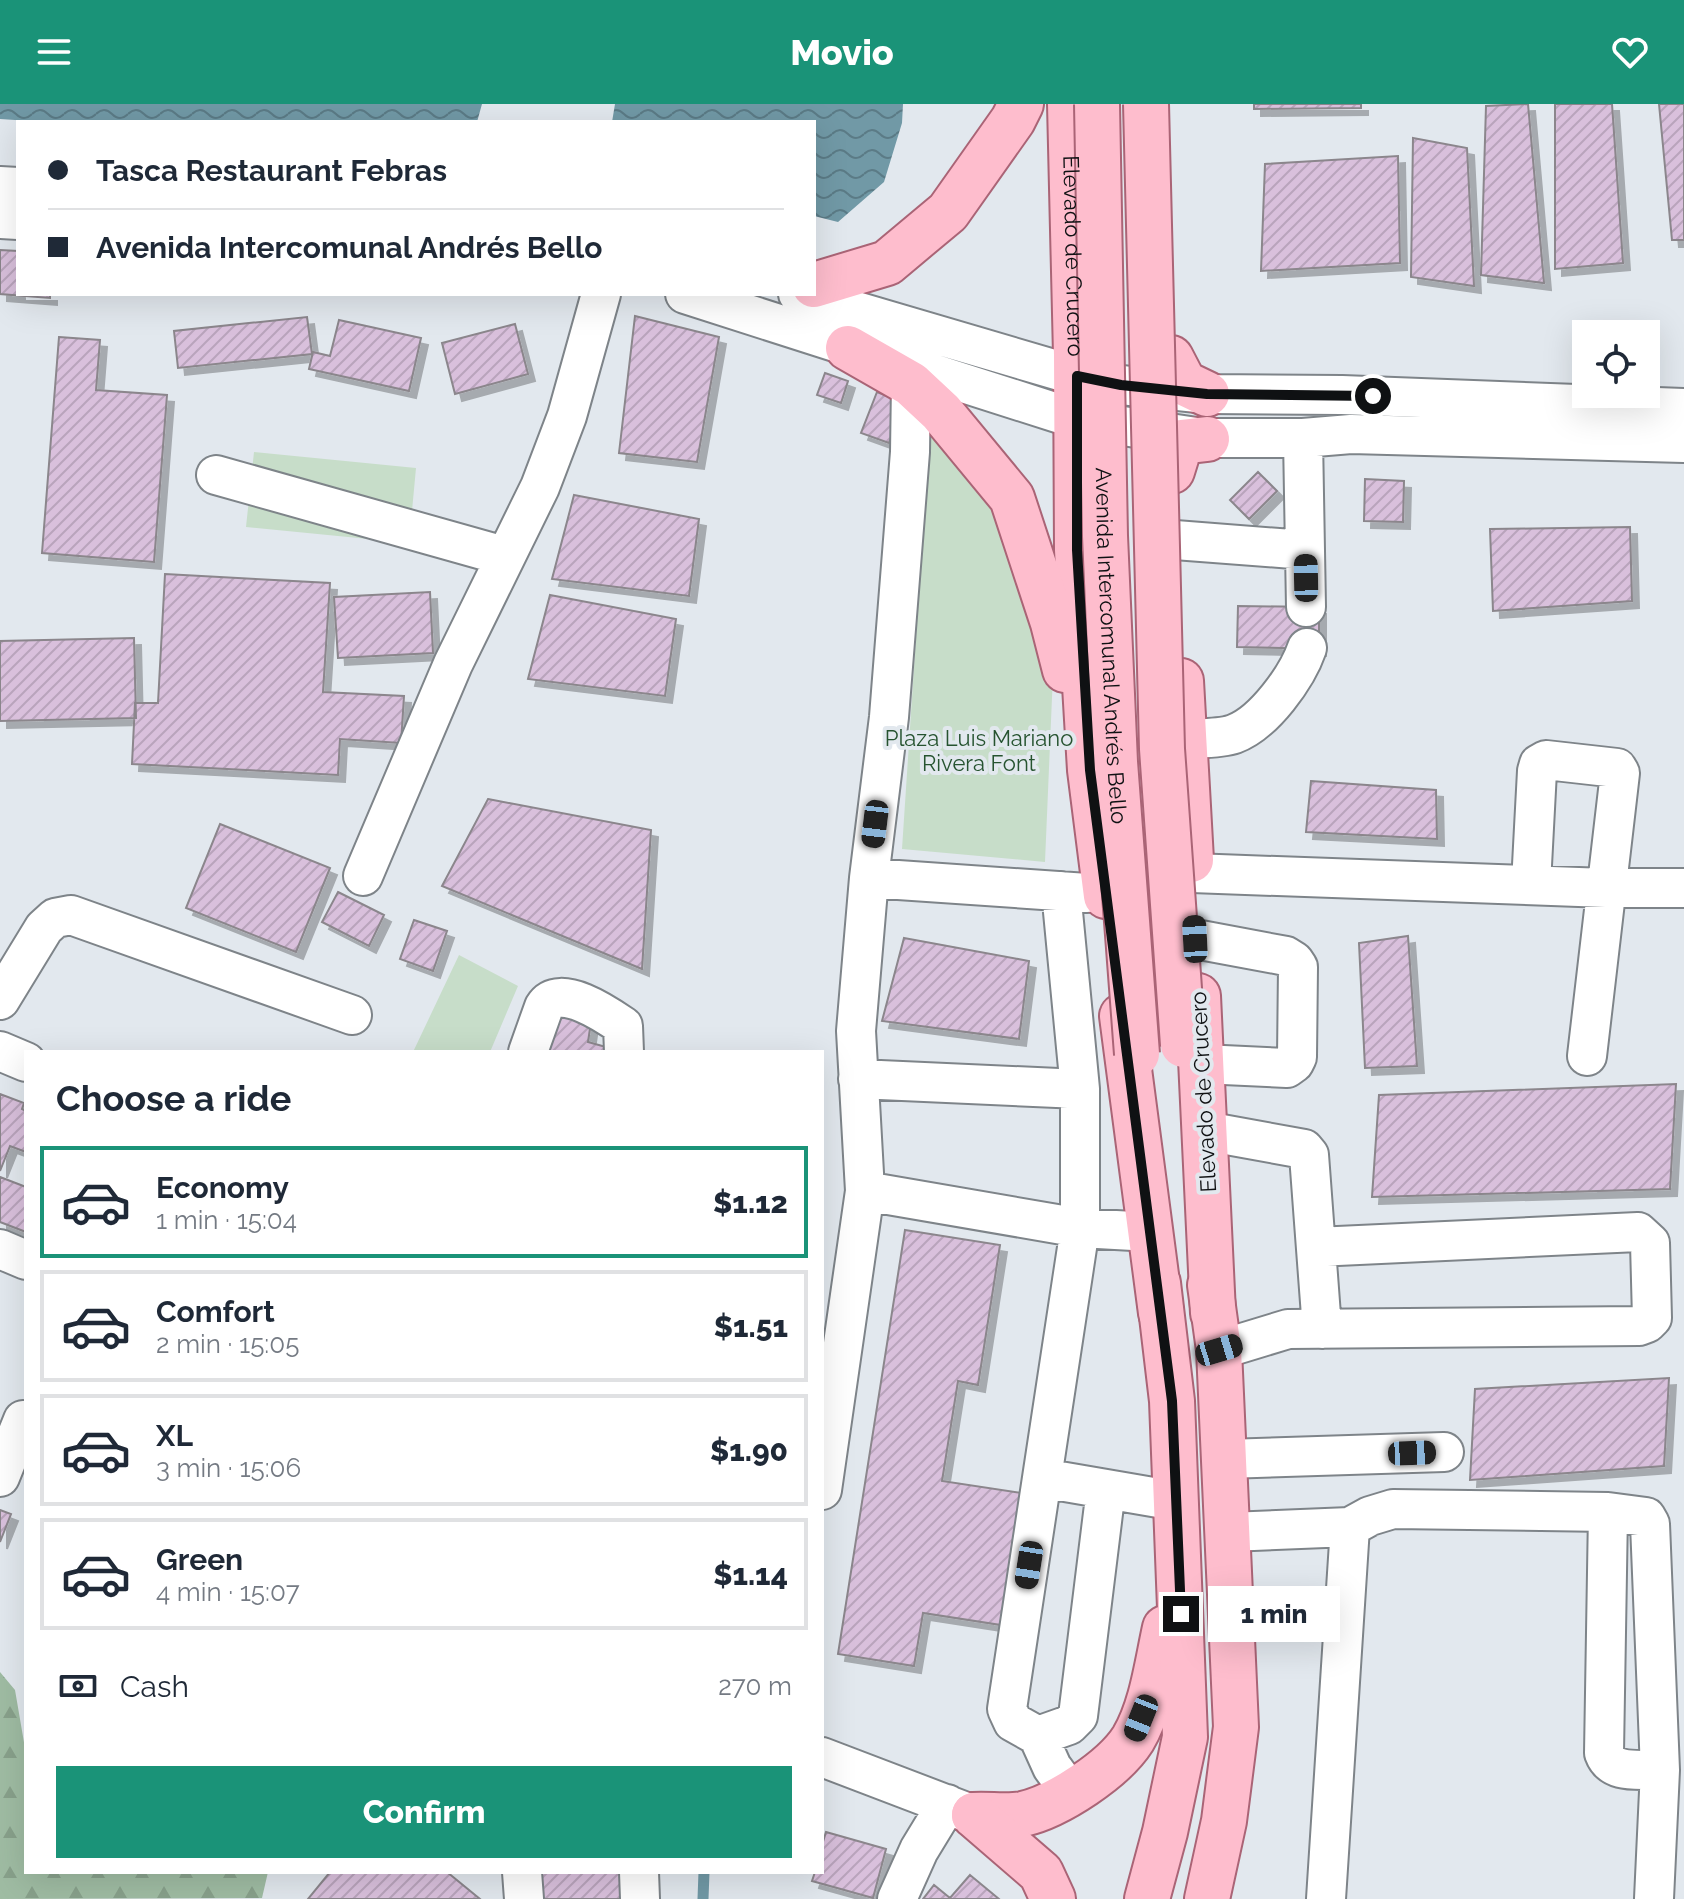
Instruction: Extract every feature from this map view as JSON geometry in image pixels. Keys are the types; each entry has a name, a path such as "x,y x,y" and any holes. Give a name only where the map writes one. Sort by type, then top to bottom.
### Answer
{"main road":[{"path":"816,284 887,263 948,212 1021,104"},
{"name":"Elevado de Crucero","path":"1070,104 1077,550 1090,770 1161,1313"},
{"name":"Avenida Intercomunal Andrés Bello","path":"1097,104 1105,536 1115,762 1137,1054 1172,1401 1185,1737 1147,1899"},
{"name":"Avenida Intercomunal Andrés Bello","path":"1146,104 1162,749 1216,1332 1229,1532 1236,1727 1224,1821 1210,1892"},
{"name":"Elevado de Crucero","path":"1168,104 1184,414 1175,540 1195,939 1192,1055 1205,1131 1216,1332"},
{"path":"848,348 911,384 941,412 1012,498 1053,623 1090,770"},
{"path":"961,1810 1023,1814 1071,1793 1108,1768 1133,1739 1150,1698 1166,1623 1180,1583"},
{"path":"961,1810 1041,1873 1053,1899"}],"street":[{"path":"363,876 453,664 540,487 567,416 600,296"},
{"path":"691,296 848,348 1076,397 1121,385 1184,414 1303,438 1351,434 1684,443"},
{"path":"803,296 1076,397"},
{"path":"824,1476 865,1191 856,1031 869,878 890,701 910,452 911,384"},
{"path":"1184,414 1342,395 1684,408"},
{"path":"1303,438 1306,607"},
{"path":"216,475 504,556"},
{"path":"1175,540 1305,550"},
{"path":"1184,739 1232,735 1249,727 1286,688 1300,667 1307,648"},
{"path":"1531,884 1539,764 1546,760 1617,768 1620,773 1587,1056"},
{"path":"1192,873 1684,888"},
{"path":"869,878 1106,894"},
{"path":"1061,891 1080,1089 1080,1228 1007,1709 1013,1722 1038,1736 1052,1767 1071,1793"},
{"path":"0,1000 44,928 55,918 71,915 352,1015"},
{"path":"1192,1055 1287,1068 1297,1057 1298,967 1286,956 1195,939"},
{"path":"529,1050 547,1001 571,998 623,1026 624,1050"},
{"path":"0,1051 24,1061"},
{"path":"858,1079 1080,1089"},
{"path":"1205,1131 1304,1149 1311,1162 1322,1329"},
{"path":"865,1191 1080,1228 1151,1232"},
{"path":"1216,1332 1639,1326 1652,1318 1650,1243 1638,1232 1316,1247"},
{"path":"0,1249 24,1259"},
{"path":"0,1477 16,1417"},
{"path":"1225,1459 1444,1452"},
{"path":"1042,1478 1176,1501"},
{"path":"1038,1736 1069,1725 1078,1716 1106,1489"},
{"path":"1229,1532 1350,1527 1370,1516 1393,1509 1608,1512 1646,1517 1649,1520 1660,1770 1654,1899"},
{"path":"1608,1512 1604,1753 1608,1764 1615,1768 1660,1770"},
{"path":"1326,1899 1350,1527"},
{"path":"824,1758 961,1810 919,1850 897,1899"},
{"path":"522,1874 524,1899"},
{"path":"639,1874 640,1899"}],"green space":[{"name":"Plaza Luis Mariano Rivera Font","path":"930,425 1001,502 1053,674 1045,862 902,849"},
{"path":"254,452 416,468 409,543 246,527"},
{"path":"459,955 518,986 491,1050 414,1050"},
{"path":"0,1672 15,1690 24,1742 24,1874 268,1874 262,1898 0,1899"}],"water":[{"path":"0,104 482,104 478,120 0,119"},
{"path":"615,104 903,104 902,123 884,182 838,222 816,216 816,120 612,120"}],"building":[{"path":"1254,104 1361,104 1361,108 1254,109"},
{"path":"1528,104 1544,283 1481,275 1486,106"},
{"path":"1555,104 1612,104 1623,263 1555,269"},
{"path":"1659,104 1684,104 1684,240 1672,240"},
{"path":"1413,138 1467,148 1474,286 1411,277"},
{"path":"1398,156 1400,263 1261,271 1265,164"},
{"path":"0,250 16,251 16,295 0,294"},
{"path":"635,316 719,337 697,462 619,453"},
{"path":"307,317 312,354 178,368 174,331"},
{"path":"339,320 421,338 409,391 309,369 313,352 330,356"},
{"path":"515,324 528,374 455,394 442,343"},
{"path":"59,337 100,340 96,390 167,395 154,562 42,553"},
{"path":"825,373 848,381 841,403 817,395"},
{"path":"877,392 905,403 889,443 861,433"},
{"path":"1258,472 1277,491 1249,519 1230,500"},
{"path":"1365,479 1404,481 1403,522 1364,521"},
{"path":"574,495 699,519 689,596 552,579"},
{"path":"1630,527 1632,601 1493,611 1490,529"},
{"path":"165,574 330,583 323,692 404,696 401,743 340,739 338,775 132,764 135,703 158,703"},
{"path":"430,592 433,653 338,658 334,597"},
{"path":"550,595 676,619 665,696 528,679"},
{"path":"1238,606 1319,607 1319,649 1237,647"},
{"path":"134,638 136,718 0,721 0,641"},
{"path":"1311,781 1436,790 1437,839 1306,832"},
{"path":"488,799 651,830 642,969 442,886"},
{"path":"220,824 330,868 296,952 186,908"},
{"path":"338,892 384,915 369,946 322,922"},
{"path":"414,920 447,931 433,971 400,959"},
{"path":"1408,936 1417,1066 1365,1068 1359,943"},
{"path":"904,938 1029,961 1019,1039 882,1021"},
{"path":"551,1012 592,1015 588,1042 606,1047 606,1050 547,1050"},
{"path":"1676,1084 1670,1189 1372,1197 1379,1095"},
{"path":"0,1094 24,1103 24,1151 10,1146 0,1171"},
{"path":"0,1177 24,1186 24,1231 0,1222"},
{"path":"905,1230 1000,1245 978,1385 958,1381 942,1481 1022,1493 1001,1625 923,1613 914,1666 838,1654"},
{"path":"1669,1378 1664,1466 1470,1480 1475,1389"},
{"path":"0,1510 11,1514 0,1542"},
{"path":"826,1832 886,1849 873,1898 812,1881 814,1874 824,1874"},
{"path":"328,1874 449,1874 480,1899 308,1899"},
{"path":"534,1874 627,1874 630,1899 537,1899"},
{"path":"970,1875 999,1899 923,1899 934,1885 950,1898"}],"waterway":[{"path":"703,1899 704,1874"}],"route":[{"path":"1181,1614 1172,1401 1090,770 1077,550 1077,376 1121,385 1207,394 1373,396"}]}
